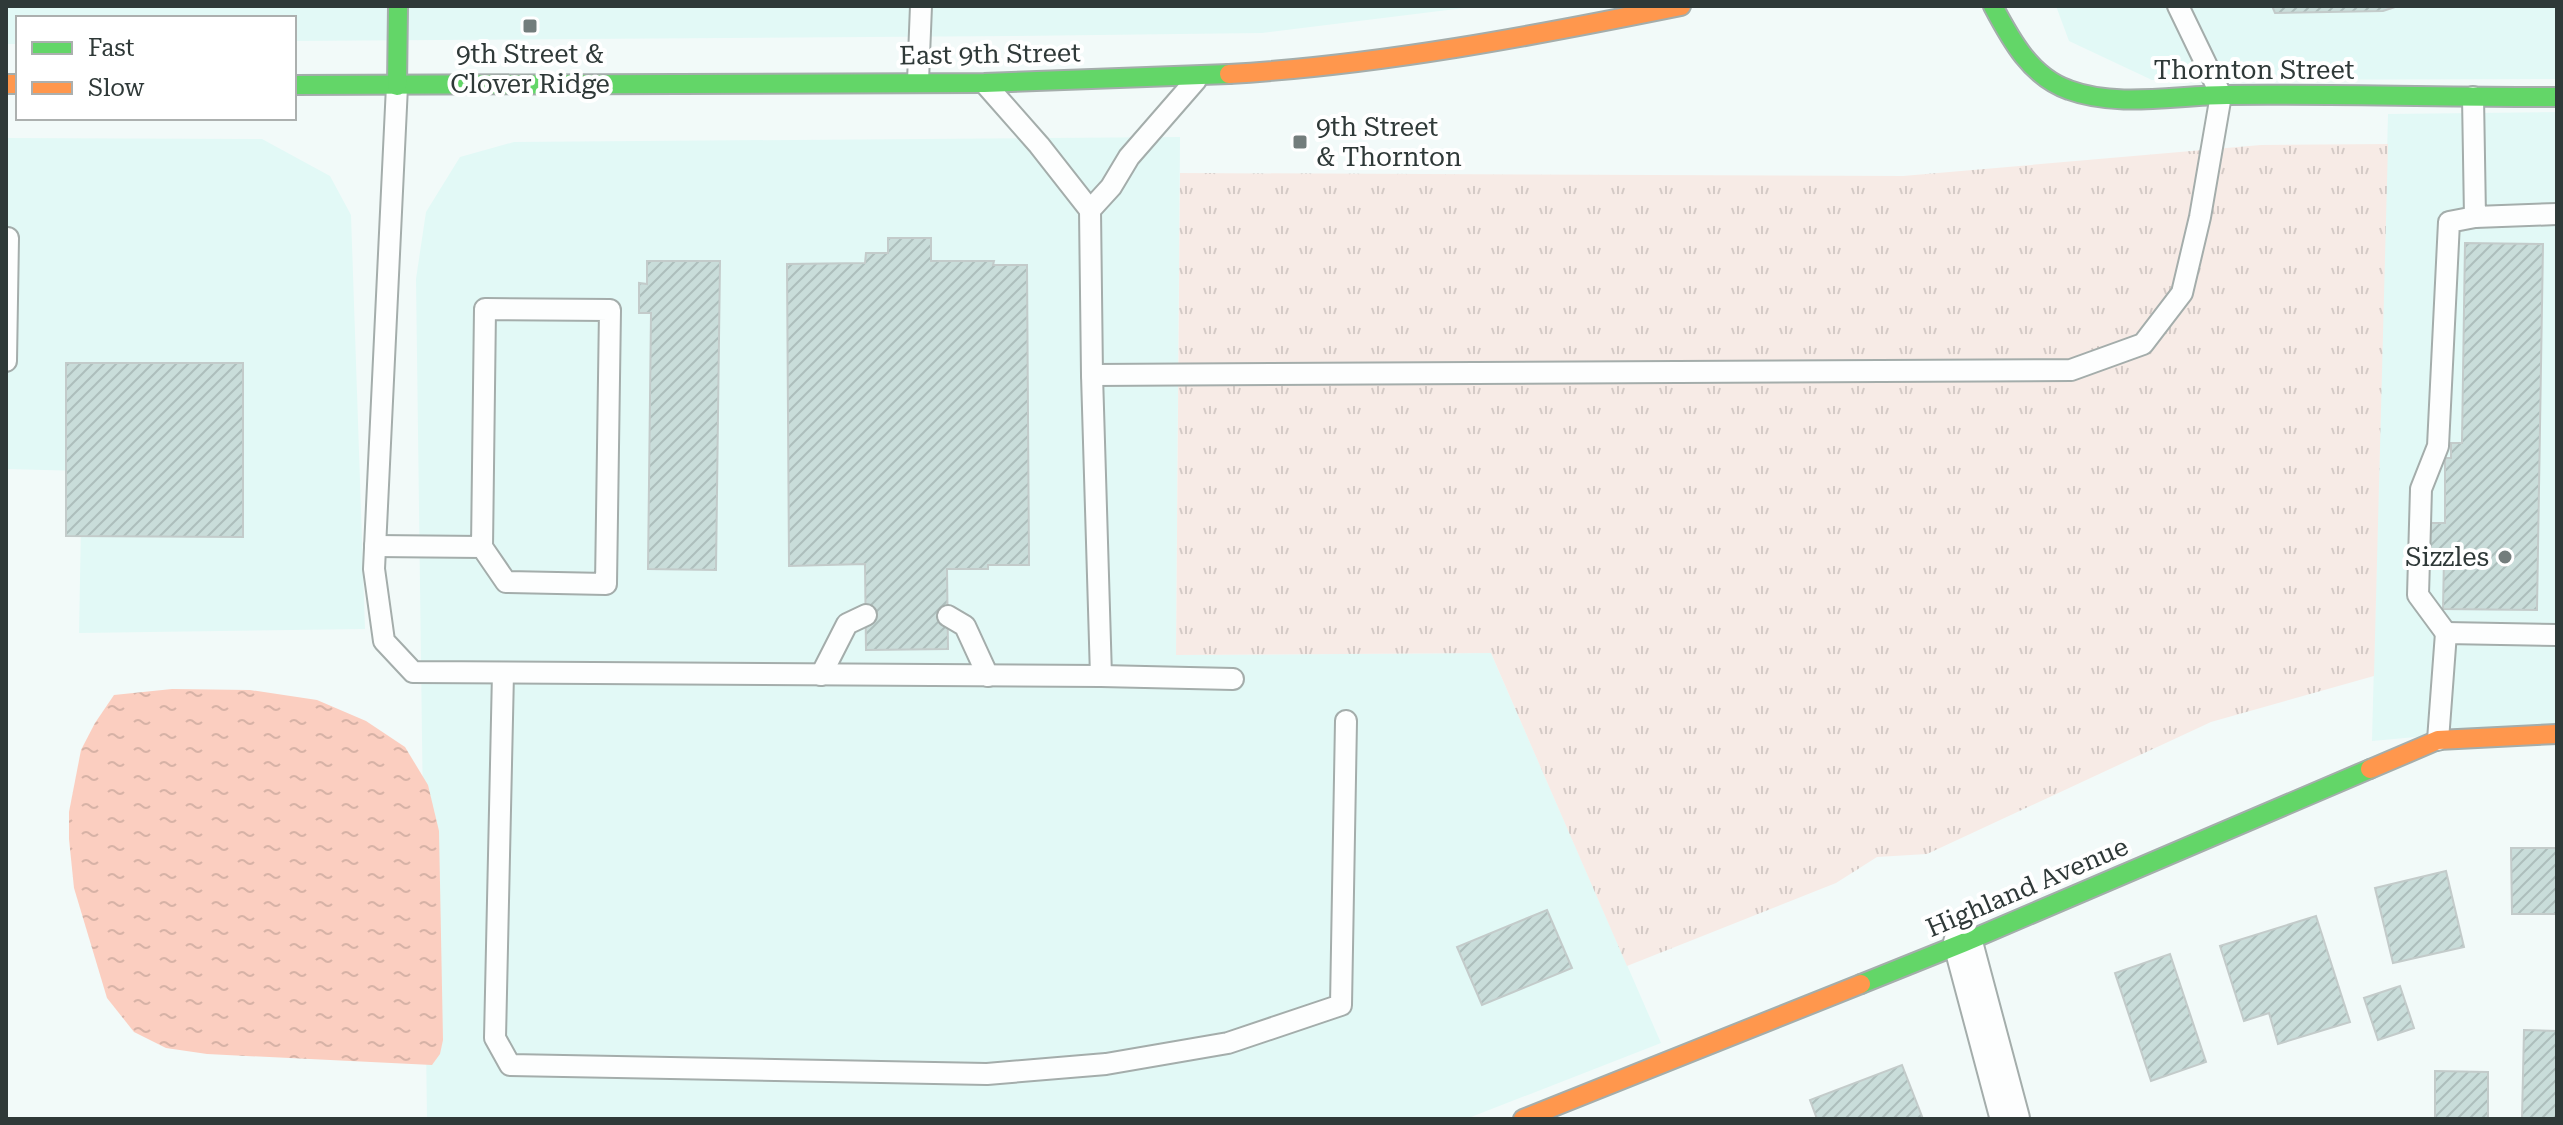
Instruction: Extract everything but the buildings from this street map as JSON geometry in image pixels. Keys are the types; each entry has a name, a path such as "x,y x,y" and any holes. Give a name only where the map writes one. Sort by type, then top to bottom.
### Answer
{"street":[{"path":"397,86 398,6"},
{"name":"East 9th Street","path":"296,85 984,83 1199,76 1267,72 1426,53 1539,35 1681,6"},
{"name":"Thornton Street","path":"1993,6 2017,51 2046,80 2070,92 2102,97 2557,97"},
{"name":"Highland Avenue","path":"1523,1119 1963,943 2438,740 2557,734"},
{"path":"1963,943 2010,1119"}],"lane":[{"path":"918,81 921,6"},
{"path":"1092,375 2071,370 2143,344 2182,293 2200,217 2221,95 2178,6"},
{"path":"1090,210 1111,187 1129,157 1199,76"},
{"path":"984,83 1039,145 1090,210 1101,676"},
{"path":"397,86 374,569 384,641 413,672 1233,679"},
{"path":"2473,97 2475,217"},
{"path":"2438,740 2446,633 2418,595 2421,489 2438,446 2449,222 2475,217 2557,214"},
{"path":"6,238 6,361"},
{"path":"485,309 610,310 606,584 506,582 482,547 485,309"},
{"path":"375,546 482,547"},
{"path":"821,675 847,624 866,615"},
{"path":"948,616 965,626 988,676"},
{"path":"2446,633 2557,635"},
{"path":"503,673 495,1038 510,1065 987,1074 1106,1064 1228,1043 1341,1005 1346,721"}],"shaded area":[{"path":"6,6 1480,6 1262,33 296,41 296,16 16,16 16,44 6,44"},
{"path":"2056,6 2557,6 2557,79 2152,80 2069,41"},
{"path":"2557,112 2557,724 2372,741 2388,114"},
{"path":"1180,137 1176,655 1491,653 1661,1043 1466,1119 427,1119 416,279 426,212 460,157 514,142"},
{"path":"6,138 262,139 330,176 351,215 365,629 79,633 82,471 6,469"}],"green space":[{"path":"2388,144 2374,676 2211,722 1927,854 1877,857 1836,883 1627,966 1491,653 1176,655 1180,173 1903,176 2261,145"}],"water":[{"path":"172,689 250,690 317,700 366,721 405,747 428,785 439,831 443,1040 440,1054 432,1065 207,1054 166,1048 134,1032 107,998 74,888 69,812 81,750 114,695"}],"traffic: fast":[{"path":"397,86 398,6"},
{"path":"1993,6 2015,44 2033,67 2056,84 2088,95 2127,99 2227,95 2557,97"},
{"path":"296,85 984,83 1229,74"},
{"path":"1861,984 2370,769"}],"traffic: slow":[{"path":"1229,74 1400,56 1681,6"},
{"path":"6,84 16,84"},
{"path":"2370,769 2438,740 2557,734"},
{"path":"1523,1119 1861,984"}],"place":[{"name":"9th Street & Clover Ridge","path":"530,26"},
{"name":"9th Street & Thornton","path":"1300,142"},
{"name":"Sizzles","path":"2505,557"}]}
